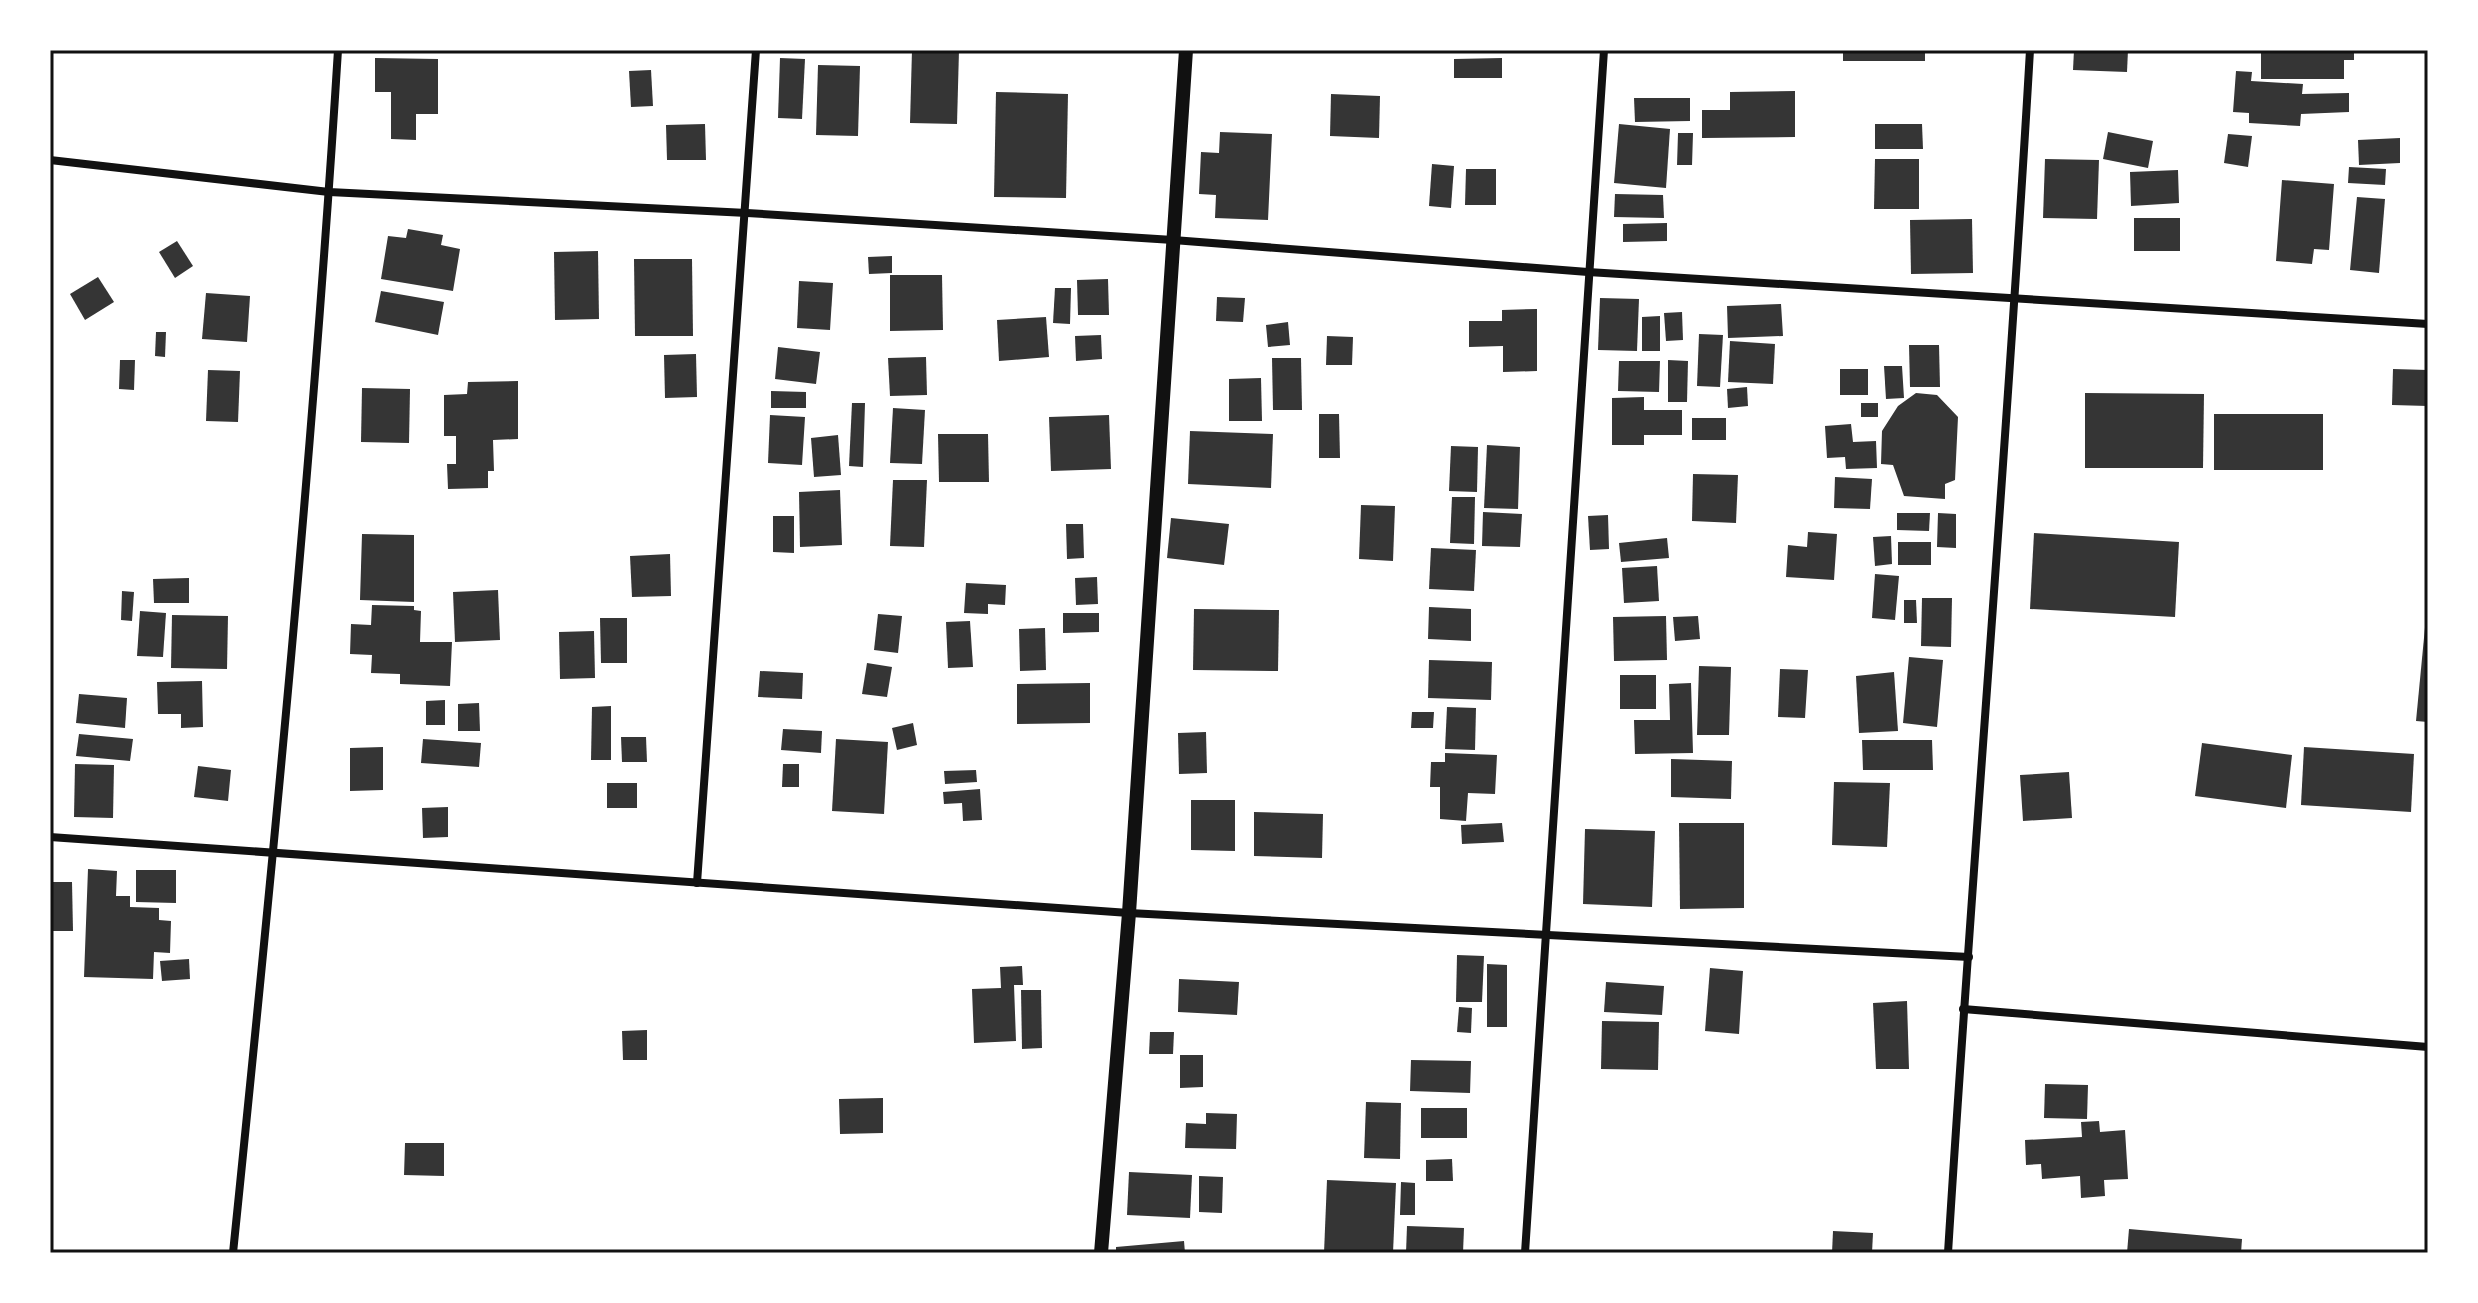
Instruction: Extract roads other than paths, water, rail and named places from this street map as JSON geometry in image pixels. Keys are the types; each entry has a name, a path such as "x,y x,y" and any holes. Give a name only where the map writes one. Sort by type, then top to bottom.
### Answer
{"street":[{"path":"233,1253 274,854 338,50"},
{"path":"697,883 747,213 756,50"},
{"path":"1101,1253 1129,913 1186,50"},
{"path":"1525,1253 1604,50"},
{"path":"1948,1253 2016,297 2030,50"},
{"path":"50,160 329,192 747,213 1173,240 1588,272 2428,324"},
{"path":"50,837 1129,913 1969,957"},
{"path":"1963,1009 2428,1047"}]}
